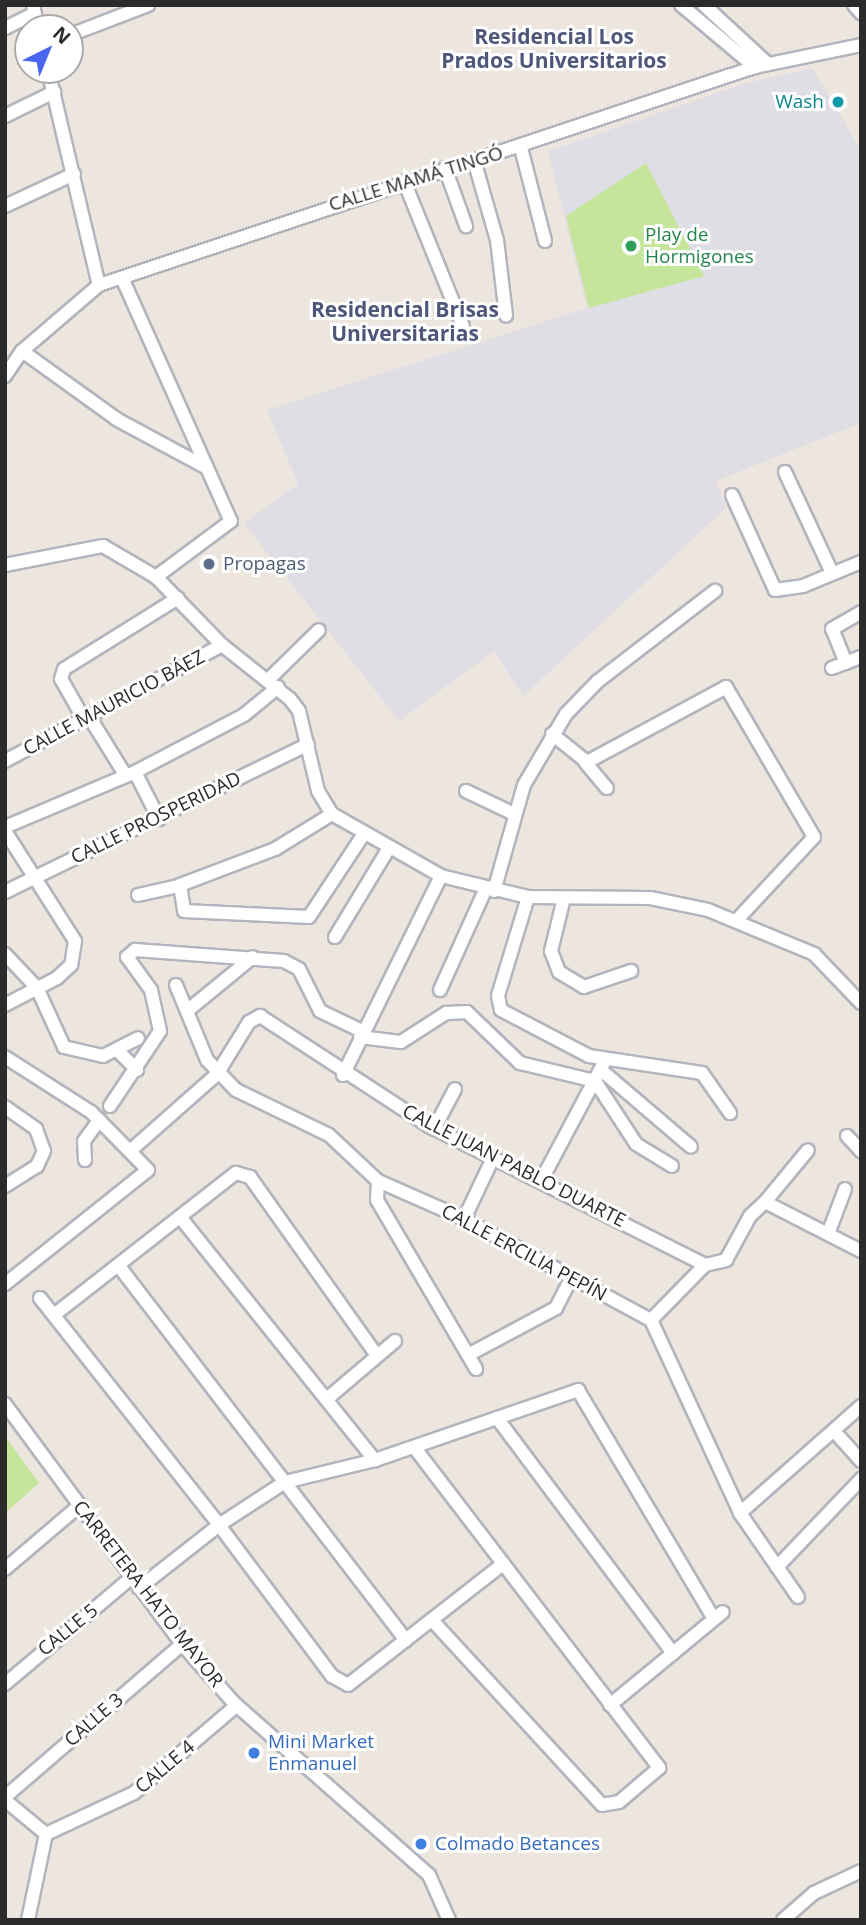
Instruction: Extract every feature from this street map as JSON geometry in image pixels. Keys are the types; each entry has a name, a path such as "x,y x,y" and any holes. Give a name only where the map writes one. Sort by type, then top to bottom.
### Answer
{"street":[{"path":"84,30 148,5"},
{"path":"681,5 762,66"},
{"path":"704,5 762,66"},
{"path":"854,5 861,13"},
{"path":"5,29 34,10"},
{"name":"CALLE MAMÁ TINGÓ","path":"5,376 22,351 99,285 123,280 404,181 521,148 762,66 861,45"},
{"path":"52,84 99,285"},
{"path":"5,116 54,92"},
{"path":"521,148 545,242"},
{"path":"474,160 497,240 506,315"},
{"path":"445,168 466,226"},
{"path":"5,206 74,174"},
{"path":"404,181 463,326"},
{"path":"123,280 231,524 156,577"},
{"path":"22,351 118,420 207,468"},
{"path":"785,472 832,573"},
{"path":"733,495 775,590 861,562"},
{"path":"5,565 103,546 156,577 222,645 273,684 299,711 318,790 332,814 363,835 442,876 490,890 528,897 650,898 737,920 820,958 861,1003"},
{"path":"440,990 490,890 514,814 552,734 598,681 715,591"},
{"path":"159,819 61,679 64,669 178,598"},
{"path":"846,663 832,629 861,612"},
{"path":"5,1005 71,965 71,928 33,876 5,829 130,774 244,715 319,630"},
{"name":"CALLE MAURICIO BÁEZ","path":"5,761 88,720 222,645"},
{"path":"832,668 861,657"},
{"path":"585,762 726,687 814,837 737,920"},
{"path":"552,734 585,762 607,788"},
{"name":"CALLE PROSPERIDAD","path":"5,892 33,876 159,819 307,744"},
{"path":"466,791 514,814"},
{"path":"138,895 179,886 275,849 332,814"},
{"path":"179,886 186,912 306,918 363,835"},
{"path":"335,937 389,848"},
{"path":"343,1075 361,1034 442,876"},
{"path":"528,897 498,996 500,1010 576,1051 691,1147"},
{"path":"564,898 551,951 559,972 583,987 631,971"},
{"path":"110,1106 137,1070 160,1031 151,990 127,957 135,950 171,957 253,957 299,969 320,1011 361,1034 401,1042 459,1011 476,1018 520,1063 601,1070 702,1073 730,1114"},
{"path":"5,954 37,988 64,1047 83,1055 118,1051 138,1038"},
{"path":"187,1011 253,957"},
{"name":"CALLE ERCILIA PEPÍN","path":"176,985 217,1074 255,1103 329,1135 378,1181 464,1219 651,1320"},
{"name":"CALLE JUAN PABLO DUARTE","path":"217,1074 249,1022 260,1016 343,1075 434,1129 705,1265"},
{"path":"118,1051 137,1070"},
{"path":"5,1057 99,1120 130,1151 146,1172 5,1284"},
{"path":"601,1070 636,1144 672,1166"},
{"path":"541,1181 601,1070"},
{"path":"130,1151 217,1074"},
{"path":"434,1129 454,1089"},
{"path":"5,1107 36,1129 44,1151 37,1166 5,1186"},
{"path":"85,1160 84,1141 99,1120"},
{"path":"847,1136 861,1151"},
{"path":"798,1597 740,1513 651,1320 705,1265 726,1260 750,1216 765,1202 807,1150"},
{"path":"464,1219 493,1158"},
{"path":"54,1315 236,1173 250,1177 376,1354"},
{"path":"378,1181 377,1200 476,1369"},
{"path":"828,1234 845,1189"},
{"path":"765,1202 861,1251"},
{"path":"180,1217 328,1398 375,1460"},
{"path":"118,1265 406,1640"},
{"path":"468,1355 556,1308 572,1277"},
{"path":"40,1298 219,1525 332,1676 348,1685 363,1678 406,1640 503,1564"},
{"path":"328,1398 394,1341"},
{"name":"CALLE 5","path":"5,1684 135,1583 285,1482 375,1460 578,1390 718,1615 673,1653"},
{"name":"CARRETERA HATO MAYOR","path":"5,1404 182,1644 237,1705 410,1855 429,1875 449,1920"},
{"path":"740,1513 861,1406"},
{"path":"497,1418 673,1653 610,1704"},
{"path":"834,1431 861,1461"},
{"path":"414,1447 659,1768 618,1802 602,1805 432,1620"},
{"path":"777,1567 861,1479"},
{"path":"5,1569 79,1506"},
{"name":"CALLE 3","path":"5,1799 182,1644"},
{"name":"CALLE 4","path":"46,1834 134,1793 237,1705"},
{"path":"5,1799 46,1834 28,1920"},
{"path":"783,1920 814,1893 861,1871"}],"shaded area":[{"path":"812,68 861,150 861,423 716,481 726,508 523,696 494,651 399,721 244,523 298,484 267,410 587,308 548,151 746,83"}],"green space":[{"name":"Play de Hormigones","path":"646,163 704,276 589,308 566,216"},
{"path":"5,1436 39,1483 5,1513"}],"place":[{"name":"Wash","path":"838,102"},
{"name":"Play de Hormigones","path":"631,246"},
{"name":"Propagas","path":"209,564"},
{"name":"Mini Market Enmanuel","path":"254,1753"},
{"name":"Colmado Betances","path":"421,1844"}],"district":[{"name":"Residencial Los Prados Universitarios","path":"554,48"},
{"name":"Residencial Brisas Universitarias","path":"405,321"}]}
